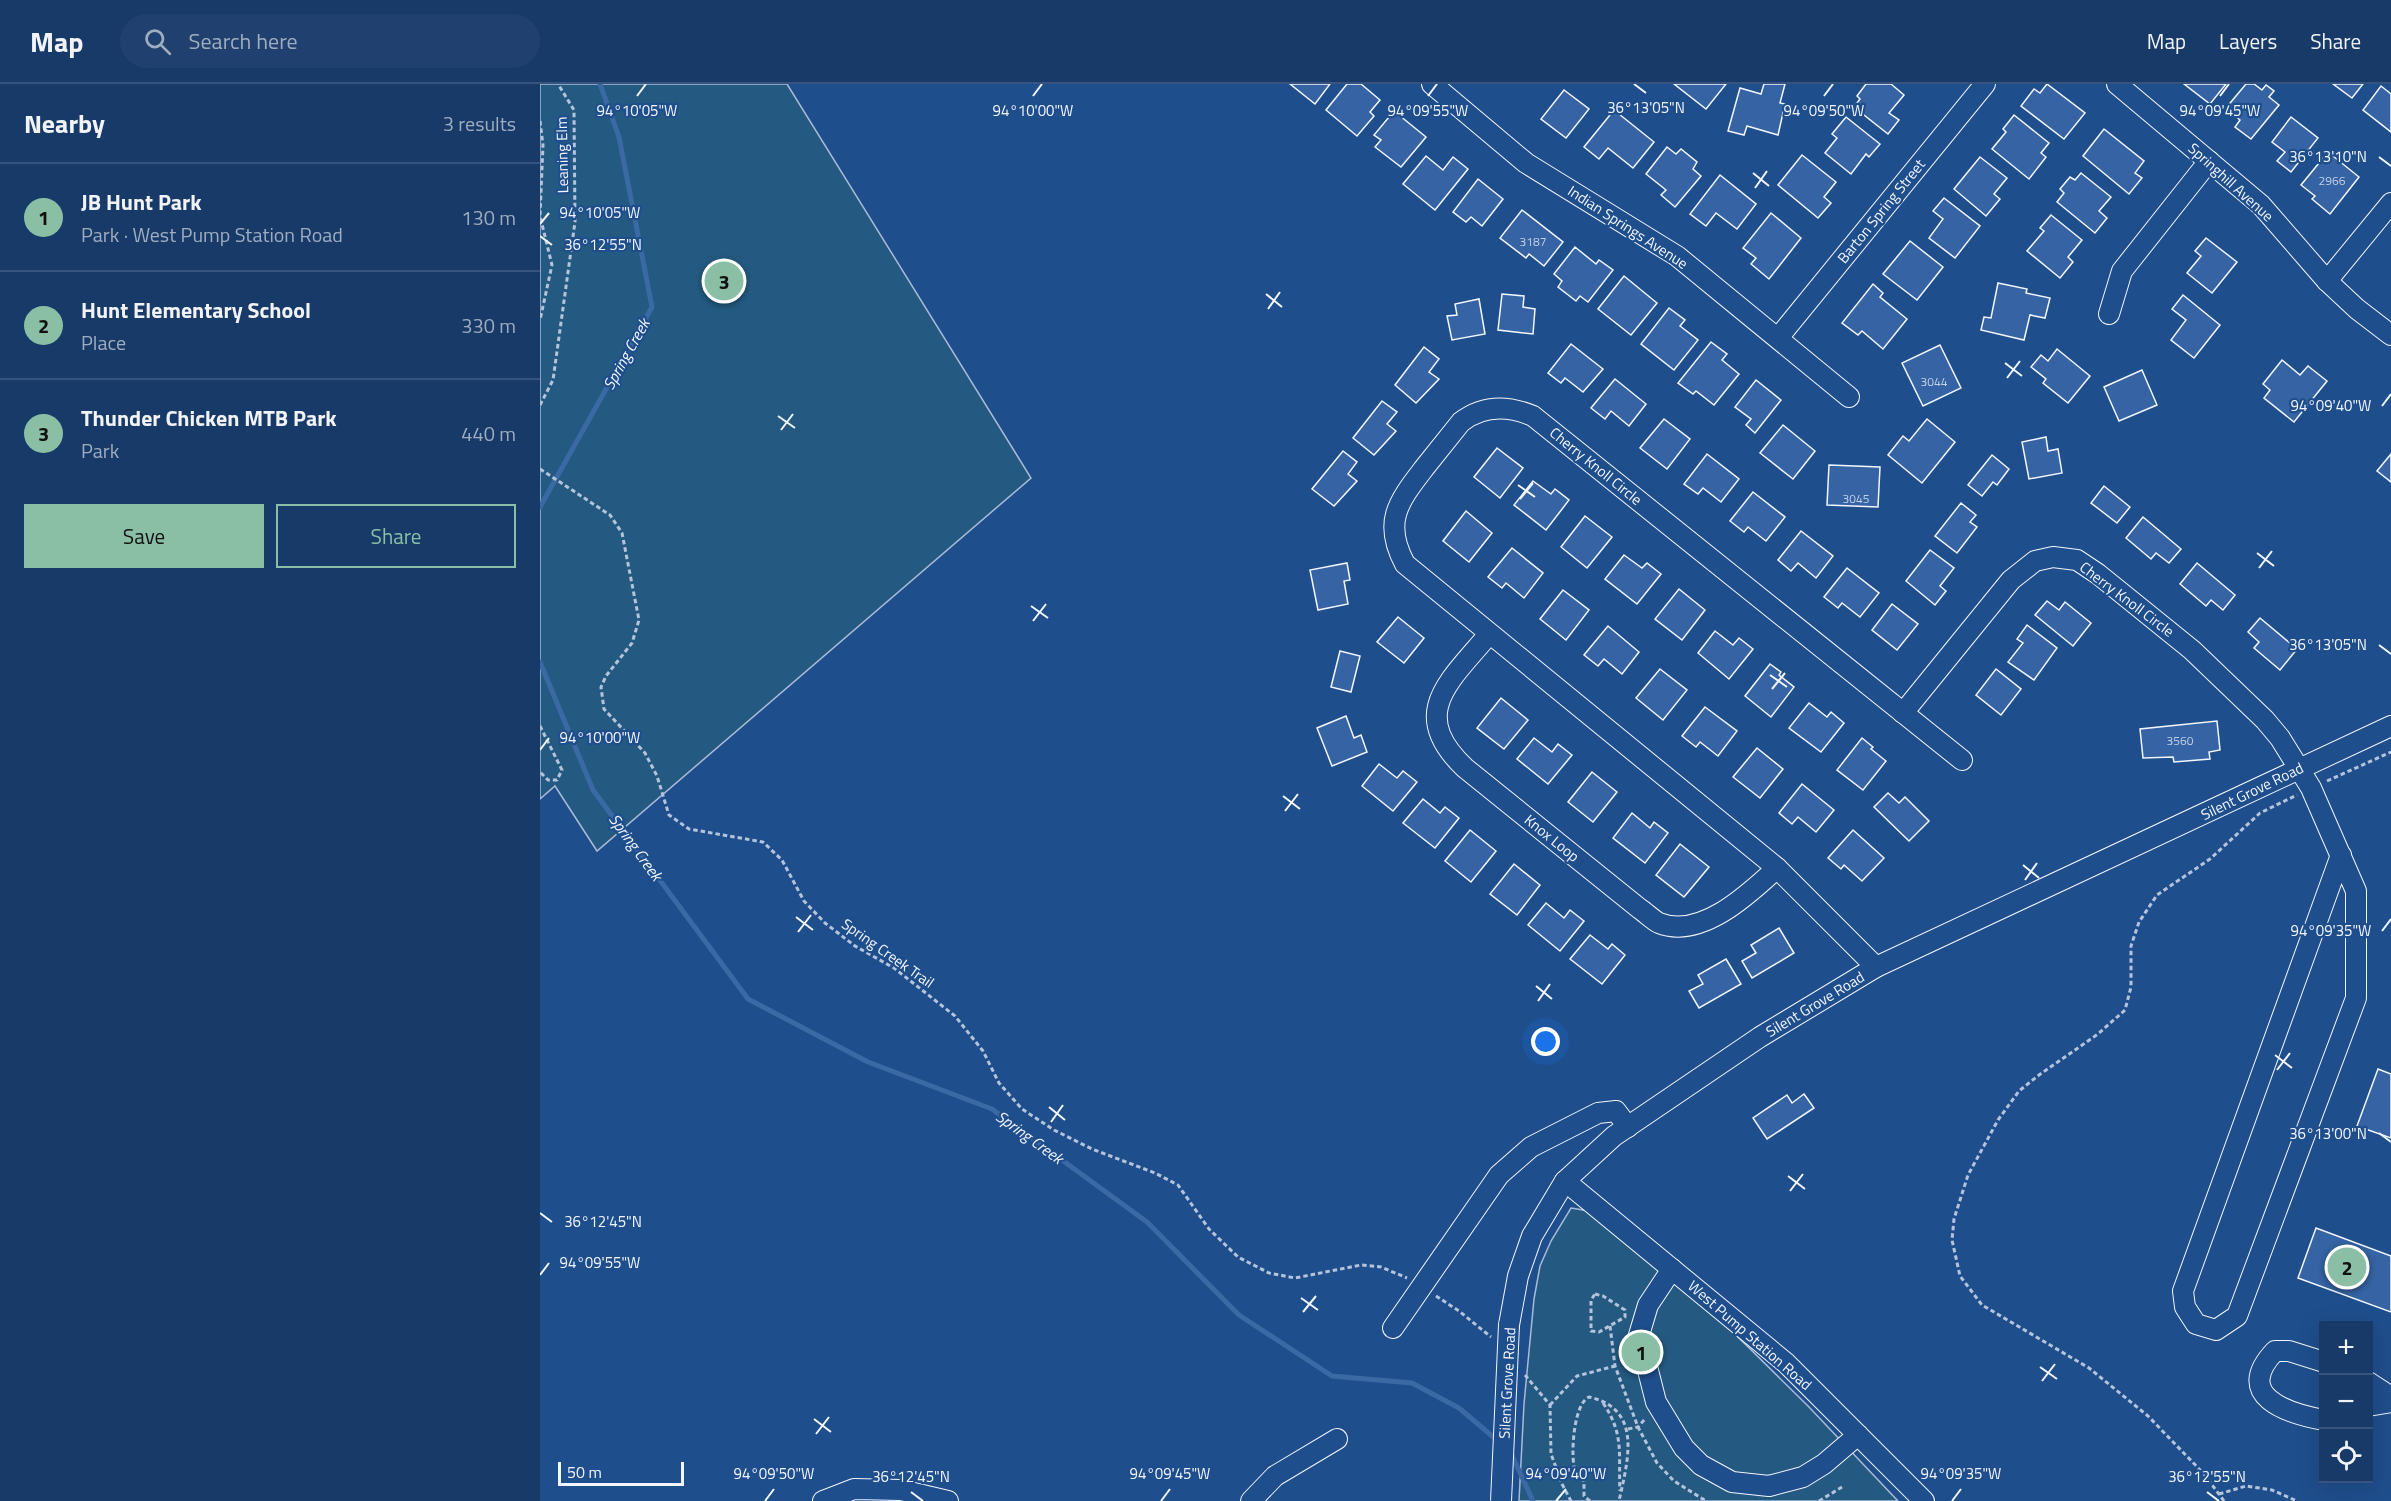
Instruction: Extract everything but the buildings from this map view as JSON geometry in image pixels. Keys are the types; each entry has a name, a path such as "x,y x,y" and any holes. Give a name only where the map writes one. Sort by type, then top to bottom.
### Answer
{"street":[{"name":"Indian Springs Avenue","path":"1432,84 1526,163 1677,256 1848,398"},
{"name":"Barton Spring Street","path":"1778,338 1985,84"},
{"name":"Springhill Avenue","path":"2117,84 2261,205 2327,281 2357,309 2391,335"},
{"path":"2109,314 2122,271 2209,161"},
{"path":"2327,281 2391,203"},
{"name":"Cherry Knoll Circle","path":"1876,967 1777,868 1405,564 1394,536 1395,517 1402,497 1461,422 1473,413 1500,407 1519,410 1533,416 1904,713 2011,580 2023,568 2035,561 2053,557 2077,560 2098,573 2192,650 2265,720 2280,738 2300,768 2341,855 2356,891 2356,998 2238,1316 2216,1330 2196,1324 2185,1307 2183,1291 2341,855"},
{"name":"Knox Loop","path":"1489,634 1450,680 1440,697 1436,711 1439,736 1449,753 1483,783 1630,902 1660,923 1680,926 1705,921 1724,911 1754,889 1777,868"},
{"path":"1904,713 1962,760"},
{"name":"Silent Grove Road","path":"1501,1501 1509,1325 1518,1276 1532,1236 1565,1181 1614,1136 1760,1037 1876,967 2391,726"},
{"path":"1393,1328 1499,1175 1531,1147 1598,1113 1616,1111 1628,1126"},
{"name":"West Pump Station Road","path":"1565,1181 1786,1363 1924,1501"},
{"path":"1672,1269 1648,1305 1639,1335 1656,1401 1684,1448 1701,1465 1732,1482 1769,1486 1803,1477 1824,1464 1858,1435"},
{"path":"2319,1360 2289,1351 2275,1351 2259,1373 2262,1395 2276,1407 2319,1419"},
{"path":"2373,1385 2391,1397"},
{"path":"2373,1405 2391,1402"},
{"path":"1251,1501 1275,1476 1337,1439"},
{"path":"823,1501 854,1489 901,1491 948,1501"}],"path":[{"name":"Leaning Elm","path":"540,405 553,380 575,222 574,110 558,84"},
{"path":"540,121 543,145 540,216 552,265 540,320"},
{"name":"Spring Creek Trail","path":"540,469 610,515 622,533 639,620 632,643 606,676 601,687 604,709 645,753 657,776 669,814 689,829 763,842 782,860 804,901 825,923 855,946 894,968 956,1016 983,1051 999,1083 1022,1109 1054,1130 1092,1149 1155,1173 1178,1185 1209,1229 1238,1257 1269,1273 1296,1278 1361,1265 1381,1267 1406,1277 1459,1311 1499,1344"},
{"path":"540,726 562,770 558,780 548,780 540,772"},
{"path":"2332,779 2391,752"},
{"path":"2224,1501 2204,1474 2148,1416 2089,1368 1982,1305 1960,1276 1952,1240 1953,1219 1968,1175 1998,1120 2019,1091 2098,1034 2125,1010 2131,987 2131,946 2139,922 2157,895 2210,859 2260,813 2283,801"},
{"path":"1595,1294 1603,1296 1625,1310 1625,1317 1610,1326 1599,1332 1591,1331 1591,1300 1595,1294"},
{"path":"1610,1326 1615,1366 1638,1427 1657,1463 1674,1481 1706,1501"},
{"path":"1550,1405 1577,1376 1615,1366"},
{"path":"1521,1370 1550,1405 1551,1454 1571,1501"},
{"path":"1590,1501 1584,1496 1584,1481 1578,1477 1574,1467 1573,1443 1580,1407 1584,1399 1589,1397 1610,1404 1627,1429 1628,1442 1620,1500"},
{"path":"1602,1401 1617,1425 1620,1444 1620,1500"},
{"path":"1627,1429 1638,1427"},
{"path":"2219,1494 2247,1486 2272,1490 2297,1501"},
{"path":"1819,1501 1842,1487"}],"shaded area":[{"path":"540,84 787,84 1031,478 597,851 555,786 540,799"},
{"path":"1571,1208 1595,1212 1669,1269 1808,1406 1898,1501 1519,1501 1524,1404 1534,1299 1540,1266 1551,1241"}],"waterway":[{"name":"Spring Creek","path":"540,507 652,307 619,137 600,84"},
{"name":"Spring Creek","path":"540,662 593,790 748,999 868,1062 992,1109 1147,1222 1239,1315 1332,1376 1412,1383 1459,1408 1498,1441"},
{"name":"Spring Creek","path":"1510,1451 1533,1501"}],"place":[{"name":"Thunder Chicken MTB Park","path":"724,281"},
{"name":"Hunt Elementary School","path":"2347,1267"},
{"name":"JB Hunt Park","path":"1641,1352"}]}
